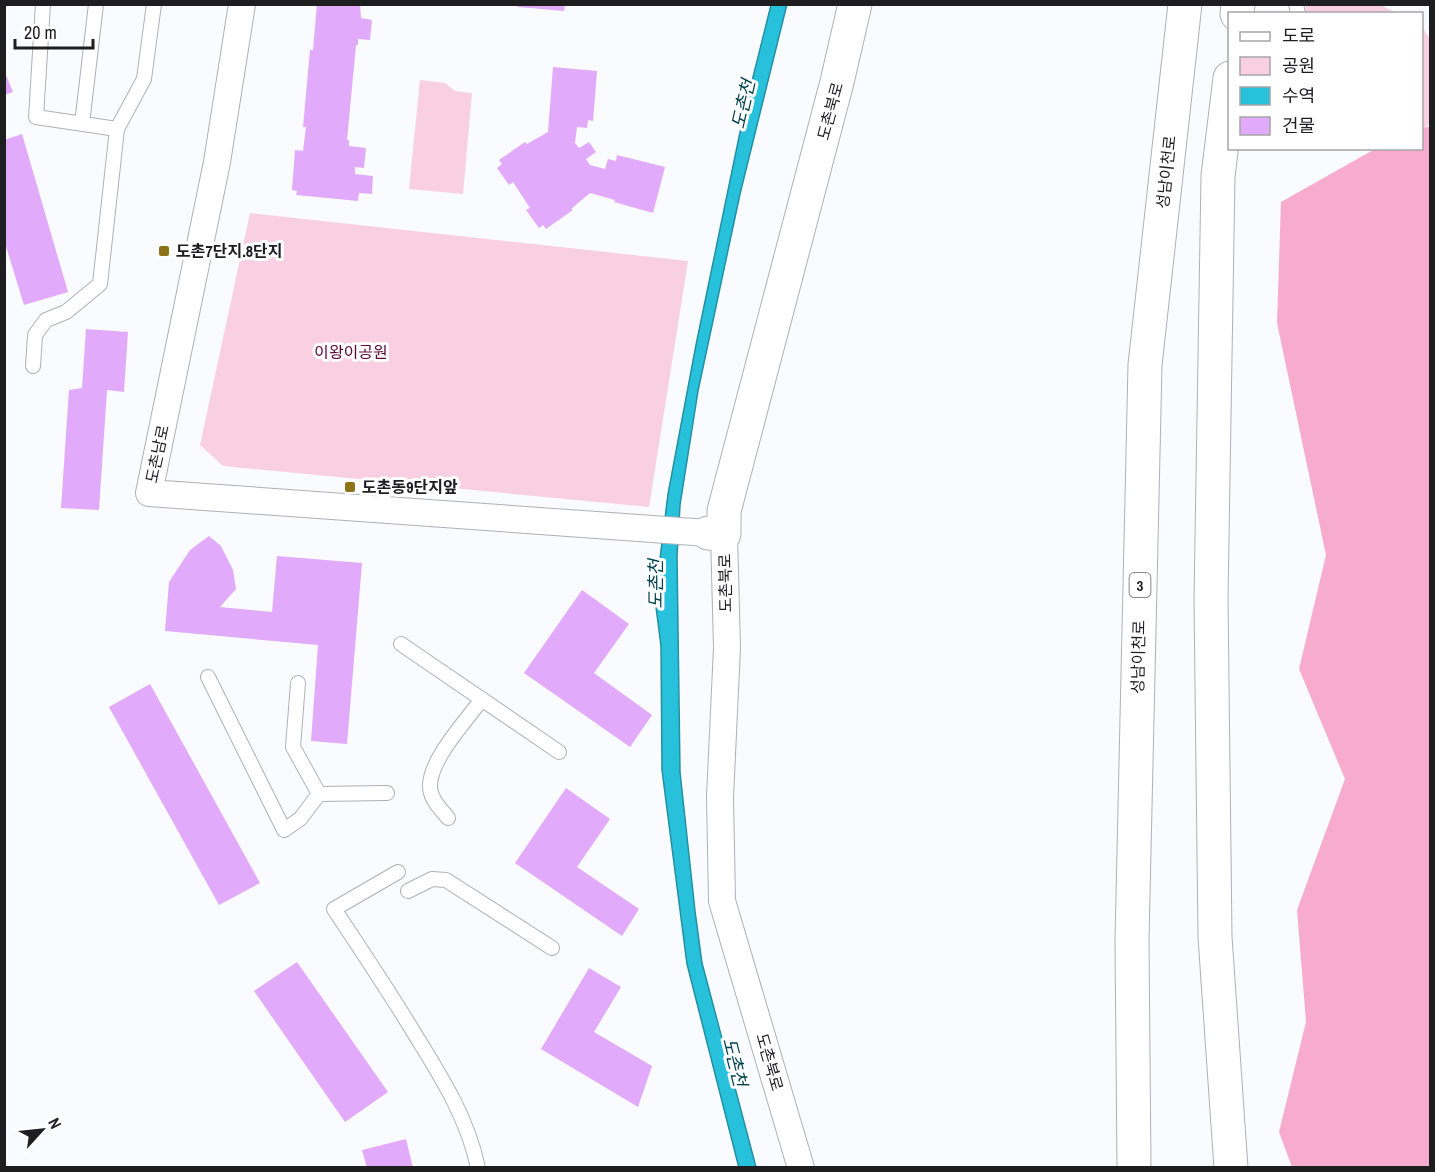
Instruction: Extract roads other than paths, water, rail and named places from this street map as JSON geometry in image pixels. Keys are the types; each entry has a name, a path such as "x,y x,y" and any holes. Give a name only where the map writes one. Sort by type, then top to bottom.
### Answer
{"main road":[{"name":"도촌북로","path":"716,533 724,512 837,82 855,4"},
{"name":"성남이천로","path":"1134,1167 1132,940 1144,366 1185,4"},
{"path":"1228,94 1218,176 1211,599 1215,937 1231,1167"}],"street":[{"name":"도촌남로","path":"242,4 217,162 149,493 716,533"},
{"name":"도촌북로","path":"716,533 727,648 720,797 722,901 801,1167"}],"lane":[{"path":"44,4 36,117 117,129"},
{"path":"82,124 96,4"},
{"path":"33,366 35,335 46,320 66,312 100,284 117,129 144,79 154,4"},
{"path":"401,644 560,752"},
{"path":"208,677 284,830 300,819 319,795 387,793"},
{"path":"298,683 293,747 319,795"},
{"path":"448,818 435,802 430,786 434,769 440,756 482,699"},
{"path":"398,872 334,909 382,980 452,1093 474,1150 478,1167"},
{"path":"408,891 432,879 446,880 552,948"}],"water":[{"path":"787,4 740,194 698,391 680,505 677,556 680,772 702,963 756,1167 739,1168 687,964 662,770 661,646 655,599 668,494 744,113 771,5"}],"place":[{"name":"도촌7단지.8단지","path":"164,251"},
{"name":"도촌동9단지앞","path":"350,487"}],"water label":[{"name":"도촌천","path":"743,104"},
{"name":"도촌천","path":"655,584"},
{"name":"도촌천","path":"735,1062"}],"park label":[{"name":"이왕이공원","path":"351,352"}]}
